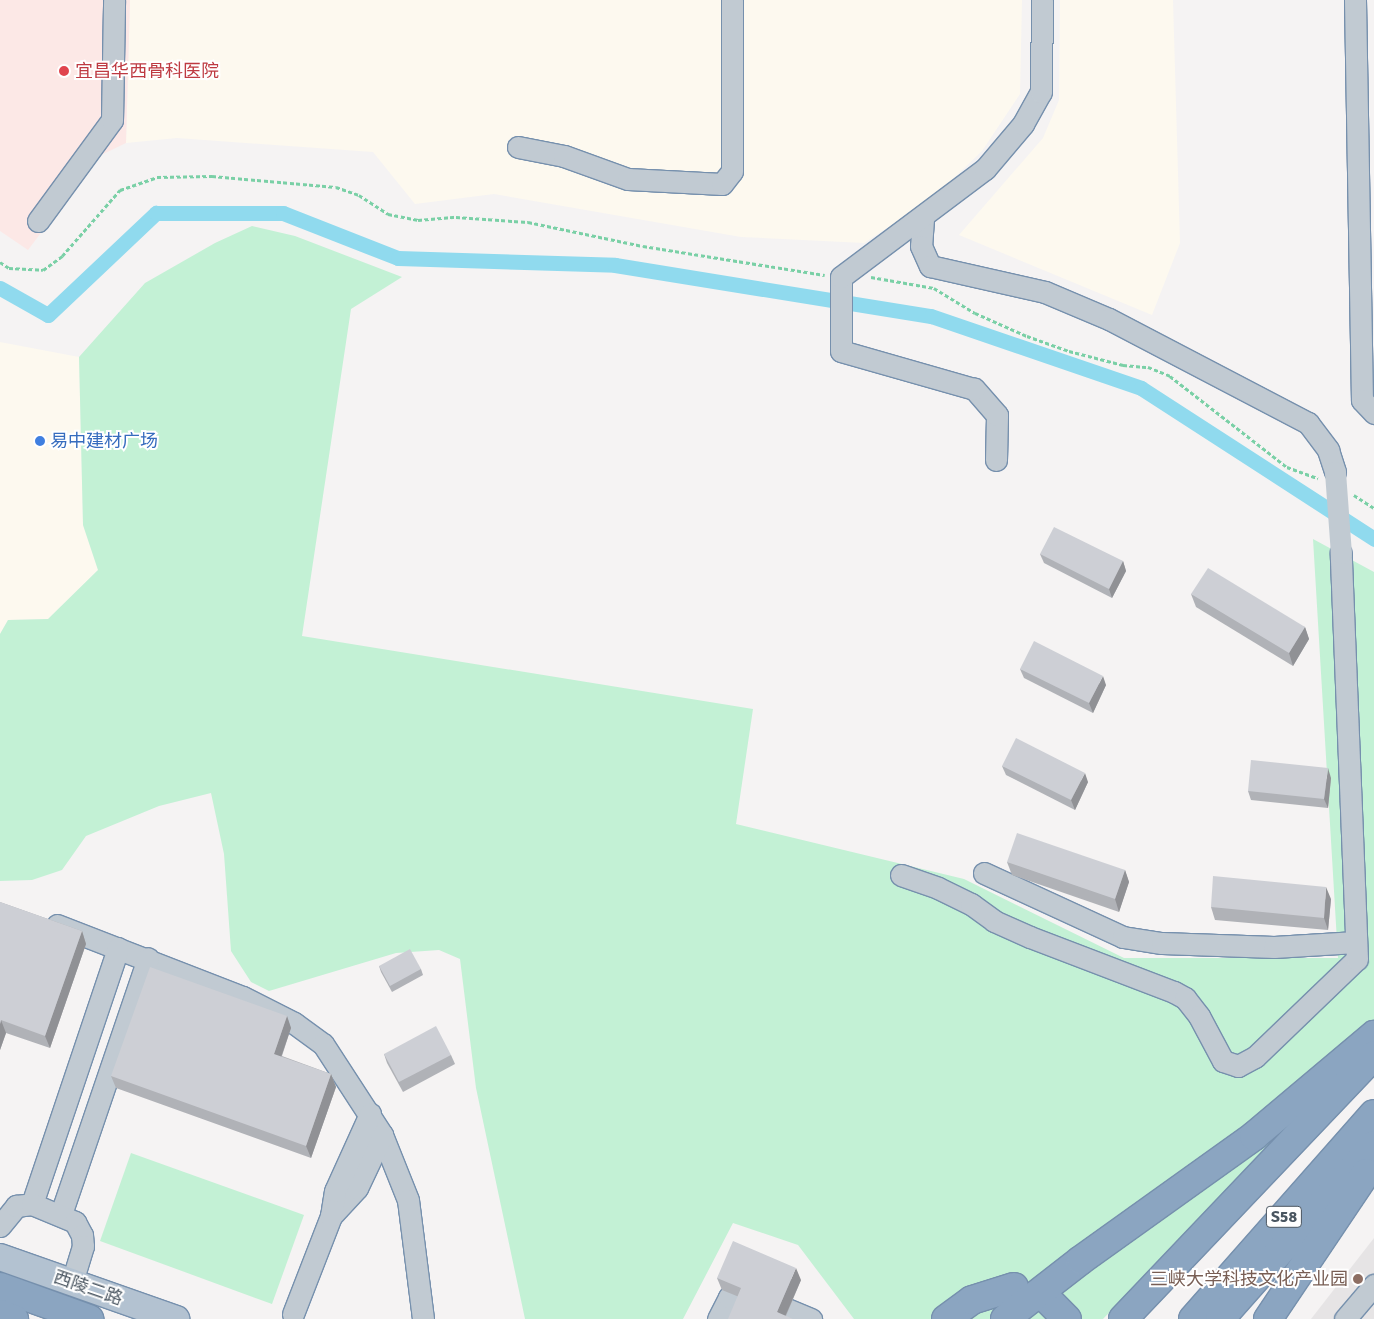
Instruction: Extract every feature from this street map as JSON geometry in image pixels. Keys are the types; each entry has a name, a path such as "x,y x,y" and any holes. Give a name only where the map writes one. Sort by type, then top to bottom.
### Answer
{"highway":[{"path":"1005,1319 1081,1260 1254,1136 1374,1035"},
{"path":"1123,1319 1374,1055"},
{"name":"S58","path":"1192,1319 1374,1114"},
{"name":"S58","path":"1220,1319 1374,1145"},
{"path":"1268,1319 1344,1210 1374,1160"},
{"path":"0,1287 90,1319"},
{"path":"946,1319 972,1300 1014,1287"},
{"path":"1047,1299 1067,1319"},
{"path":"0,1314 14,1319"}],"main road":[{"name":"西陵二路","path":"0,1257 176,1319"}],"street":[{"path":"38,221 112,120 114,0"},
{"path":"518,147 564,156 628,179 722,184 732,171 732,0"},
{"path":"996,460 996,415 974,389 841,351 841,278 923,219 985,169 1023,124 1041,92 1042,0"},
{"path":"1355,0 1366,153 1367,298 1362,400 1374,413"},
{"path":"901,875 938,888 971,904 994,921 1030,937 1185,998 1199,1016 1223,1061 1238,1066 1255,1057 1357,959 1341,553 1328,450 1308,423 1109,319 1045,292 930,266 921,246 923,219"},
{"path":"984,873 1123,937 1162,943 1274,947 1356,942"},
{"path":"34,916 148,958 243,997 294,1023 323,1044 382,1135 408,1200 423,1319"},
{"path":"32,1204 118,948"},
{"path":"61,1214 148,958"},
{"path":"293,1314 331,1216 335,1191 370,1114"},
{"path":"331,1216 357,1188 382,1135"},
{"path":"0,1226 16,1206 32,1204 61,1214 75,1222 82,1235 83,1246 72,1282"},
{"path":"1345,1319 1374,1285"},
{"path":"718,1319 729,1297 741,1290 811,1319"}],"path":[{"path":"0,262 9,268 43,270 62,256 120,190 157,177 212,176 336,187 359,195 388,214 418,220 456,217 528,222 643,246 841,278 878,277 934,288 975,313 1026,336 1069,352 1123,365 1148,367 1170,376 1287,467 1331,477"},
{"path":"1352,494 1374,508"}],"shaded area":[{"name":"宜昌华西骨科医院","path":"0,0 130,0 126,143 99,156 28,250 0,231"},
{"path":"130,0 1022,0 1020,94 982,151 933,198 864,243 741,237 494,194 415,204 373,152 177,138 126,143"},
{"path":"1060,0 1173,0 1180,243 1152,315 959,235 1043,138 1059,100"},
{"name":"易中建材广场","path":"0,342 79,357 83,525 98,570 48,619 8,620 0,634"},
{"name":"三峡大学科技文化产业园","path":"1374,1238 1374,1319 1311,1319"}],"green space":[{"path":"252,226 295,236 402,277 351,309 302,636 753,709 736,824 964,879 1124,958 1338,958 1313,539 1374,572 1374,1024 1237,1180 1103,1319 854,1319 798,1245 733,1223 683,1319 525,1319 476,1088 460,959 439,950 396,953 269,991 251,982 231,951 224,854 211,793 159,806 86,836 62,870 32,880 0,881 0,634 8,620 48,619 98,570 83,525 79,357 145,283 215,243"},
{"path":"131,1153 304,1215 272,1304 100,1241"}],"building":[{"path":"1054,527 1123,561 1109,589 1040,554"},
{"path":"1208,568 1305,627 1289,653 1191,594"},
{"path":"1034,641 1103,676 1089,703 1020,669"},
{"path":"1016,738 1085,773 1071,800 1002,766"},
{"path":"1251,760 1328,768 1324,799 1248,791"},
{"path":"1017,833 1125,870 1115,899 1007,862"},
{"path":"1213,876 1326,887 1324,918 1211,907"},
{"path":"0,902 82,931 45,1036 1,1020 0,1024"},
{"path":"410,949 421,969 390,986 379,966"},
{"path":"150,967 287,1016 274,1054 331,1074 306,1146 111,1076"},
{"path":"436,1026 451,1055 399,1082 384,1054"},
{"path":"733,1241 796,1268 777,1312 793,1319 728,1319 741,1288 717,1278"}],"waterway":[{"path":"0,288 48,315 156,213 283,213 398,258 615,265 931,316 1141,388 1374,539"}],"place":[{"name":"宜昌华西骨科医院","path":"64,71"},
{"name":"易中建材广场","path":"40,441"},
{"name":"三峡大学科技文化产业园","path":"1358,1279"}]}
